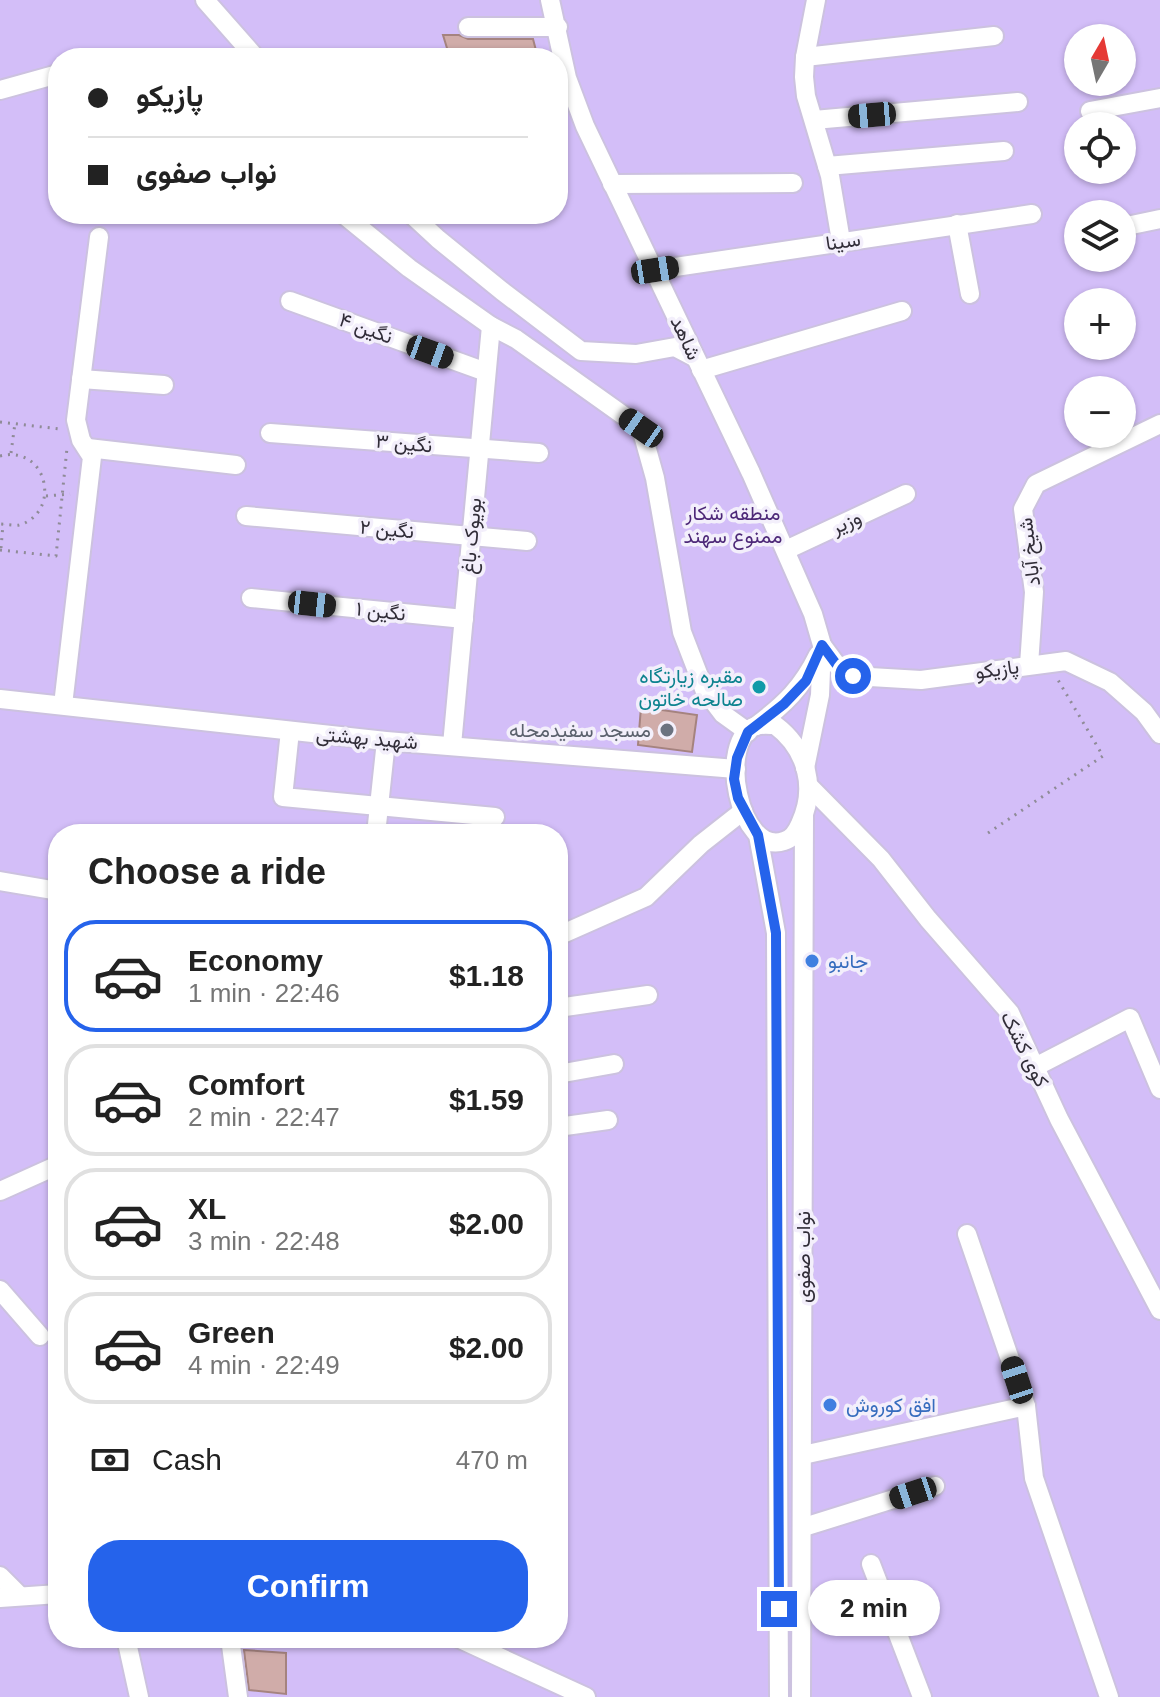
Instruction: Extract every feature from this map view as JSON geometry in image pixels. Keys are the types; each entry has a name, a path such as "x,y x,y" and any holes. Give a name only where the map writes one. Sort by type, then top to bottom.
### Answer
{"street":[{"path":"205,0 247,48"},
{"path":"550,0 558,27"},
{"path":"558,27 563,0"},
{"path":"816,0 805,57 806,96 827,166 841,241"},
{"path":"468,27 558,27"},
{"name":"شاهد","path":"558,27 562,48"},
{"path":"805,57 994,36"},
{"path":"0,90 48,77"},
{"name":"شاهد","path":"568,80 612,184 786,550 813,614 822,645"},
{"path":"1090,111 1160,98"},
{"path":"814,120 1018,102"},
{"path":"827,166 1004,151"},
{"path":"612,184 793,183"},
{"name":"سینا","path":"655,270 1032,214"},
{"path":"1136,224 1160,219"},
{"path":"355,224 409,268 641,428 655,478 682,632 704,689 723,714 752,729 775,725 789,736 800,752 807,777"},
{"path":"422,224 581,351 636,354 675,347 697,364 902,311"},
{"path":"957,224 970,294"},
{"path":"63,705 92,457 81,440 76,420 99,237"},
{"name":"نگین ۴","path":"290,301 486,372"},
{"path":"516,339 536,318"},
{"name":"بویوک باغ","path":"452,745 491,326"},
{"path":"81,379 164,385"},
{"name":"شیخ آباد","path":"1039,664 1034,592 1023,509 1036,484 1160,424"},
{"name":"نگین ۳","path":"270,433 539,453"},
{"path":"88,448 236,465"},
{"name":"وزیر","path":"786,550 906,494"},
{"name":"نگین ۲","path":"246,516 527,541"},
{"name":"نگین ۱","path":"251,598 464,619"},
{"path":"822,645 820,695 804,816 796,833 784,841 772,842 758,835 738,798 736,769 742,742 752,729 784,704 806,681 822,645"},
{"name":"پازیکو","path":"822,645 842,672 853,676 921,680 1066,661 1110,682 1144,712 1160,734"},
{"name":"شهید بهشتی","path":"0,699 386,741 736,769"},
{"path":"290,731 283,797 495,817"},
{"path":"377,824 386,741"},
{"name":"کوی کشک","path":"807,777 881,859 928,919 1010,1013 1059,1119 1160,1310"},
{"path":"568,932 646,897 701,844 743,811"},
{"name":"نواب صفوی","path":"801,1697 804,1527 804,816"},
{"name":"نواب صفوی","path":"758,835 776,933 779,1697"},
{"path":"0,881 48,889"},
{"path":"568,1007 648,995"},
{"path":"1035,1067 1130,1018 1160,1089"},
{"path":"568,1072 614,1064"},
{"path":"568,1126 608,1120"},
{"path":"0,1191 48,1169"},
{"path":"967,1234 1026,1406 1034,1478 1109,1697"},
{"path":"0,1290 40,1336"},
{"path":"803,1455 1026,1406"},
{"path":"804,1527 935,1486"},
{"path":"871,1564 922,1697"},
{"path":"0,1576 20,1596"},
{"path":"0,1598 48,1595"},
{"path":"128,1648 139,1697"},
{"path":"231,1648 238,1697"},
{"path":"480,1648 586,1697"}],"path":[{"path":"0,422 69,430"},
{"path":"11,453 15,423"},
{"path":"0,456 11,453 30,460 43,475 46,496 37,514 19,525 2,524 0,550 56,556 67,444"},
{"path":"46,496 88,490"},
{"path":"988,833 1103,756 1039,664"}],"green space":[{"name":"منطقه شکار ممنوع سهند","path":"0,0 1160,0 1160,1697 0,1697"}],"building":[{"path":"443,35 459,35 468,39 533,39 535,48 447,48"},
{"name":"مسجد سفیدمحله","path":"641,707 697,715 692,752 638,745"},
{"path":"244,1650 286,1653 286,1694 249,1690"}],"place":[{"name":"مقبره زیارتگاه صالحه خاتون","path":"759,687"},
{"name":"مسجد سفیدمحله","path":"667,730"},
{"name":"جانبو","path":"812,961"},
{"name":"افق کوروش","path":"830,1405"}],"route":[{"path":"779,1609 776,933 758,835 738,798 734,779 737,758 748,732 784,704 806,681 822,645 842,672 853,676"}]}
